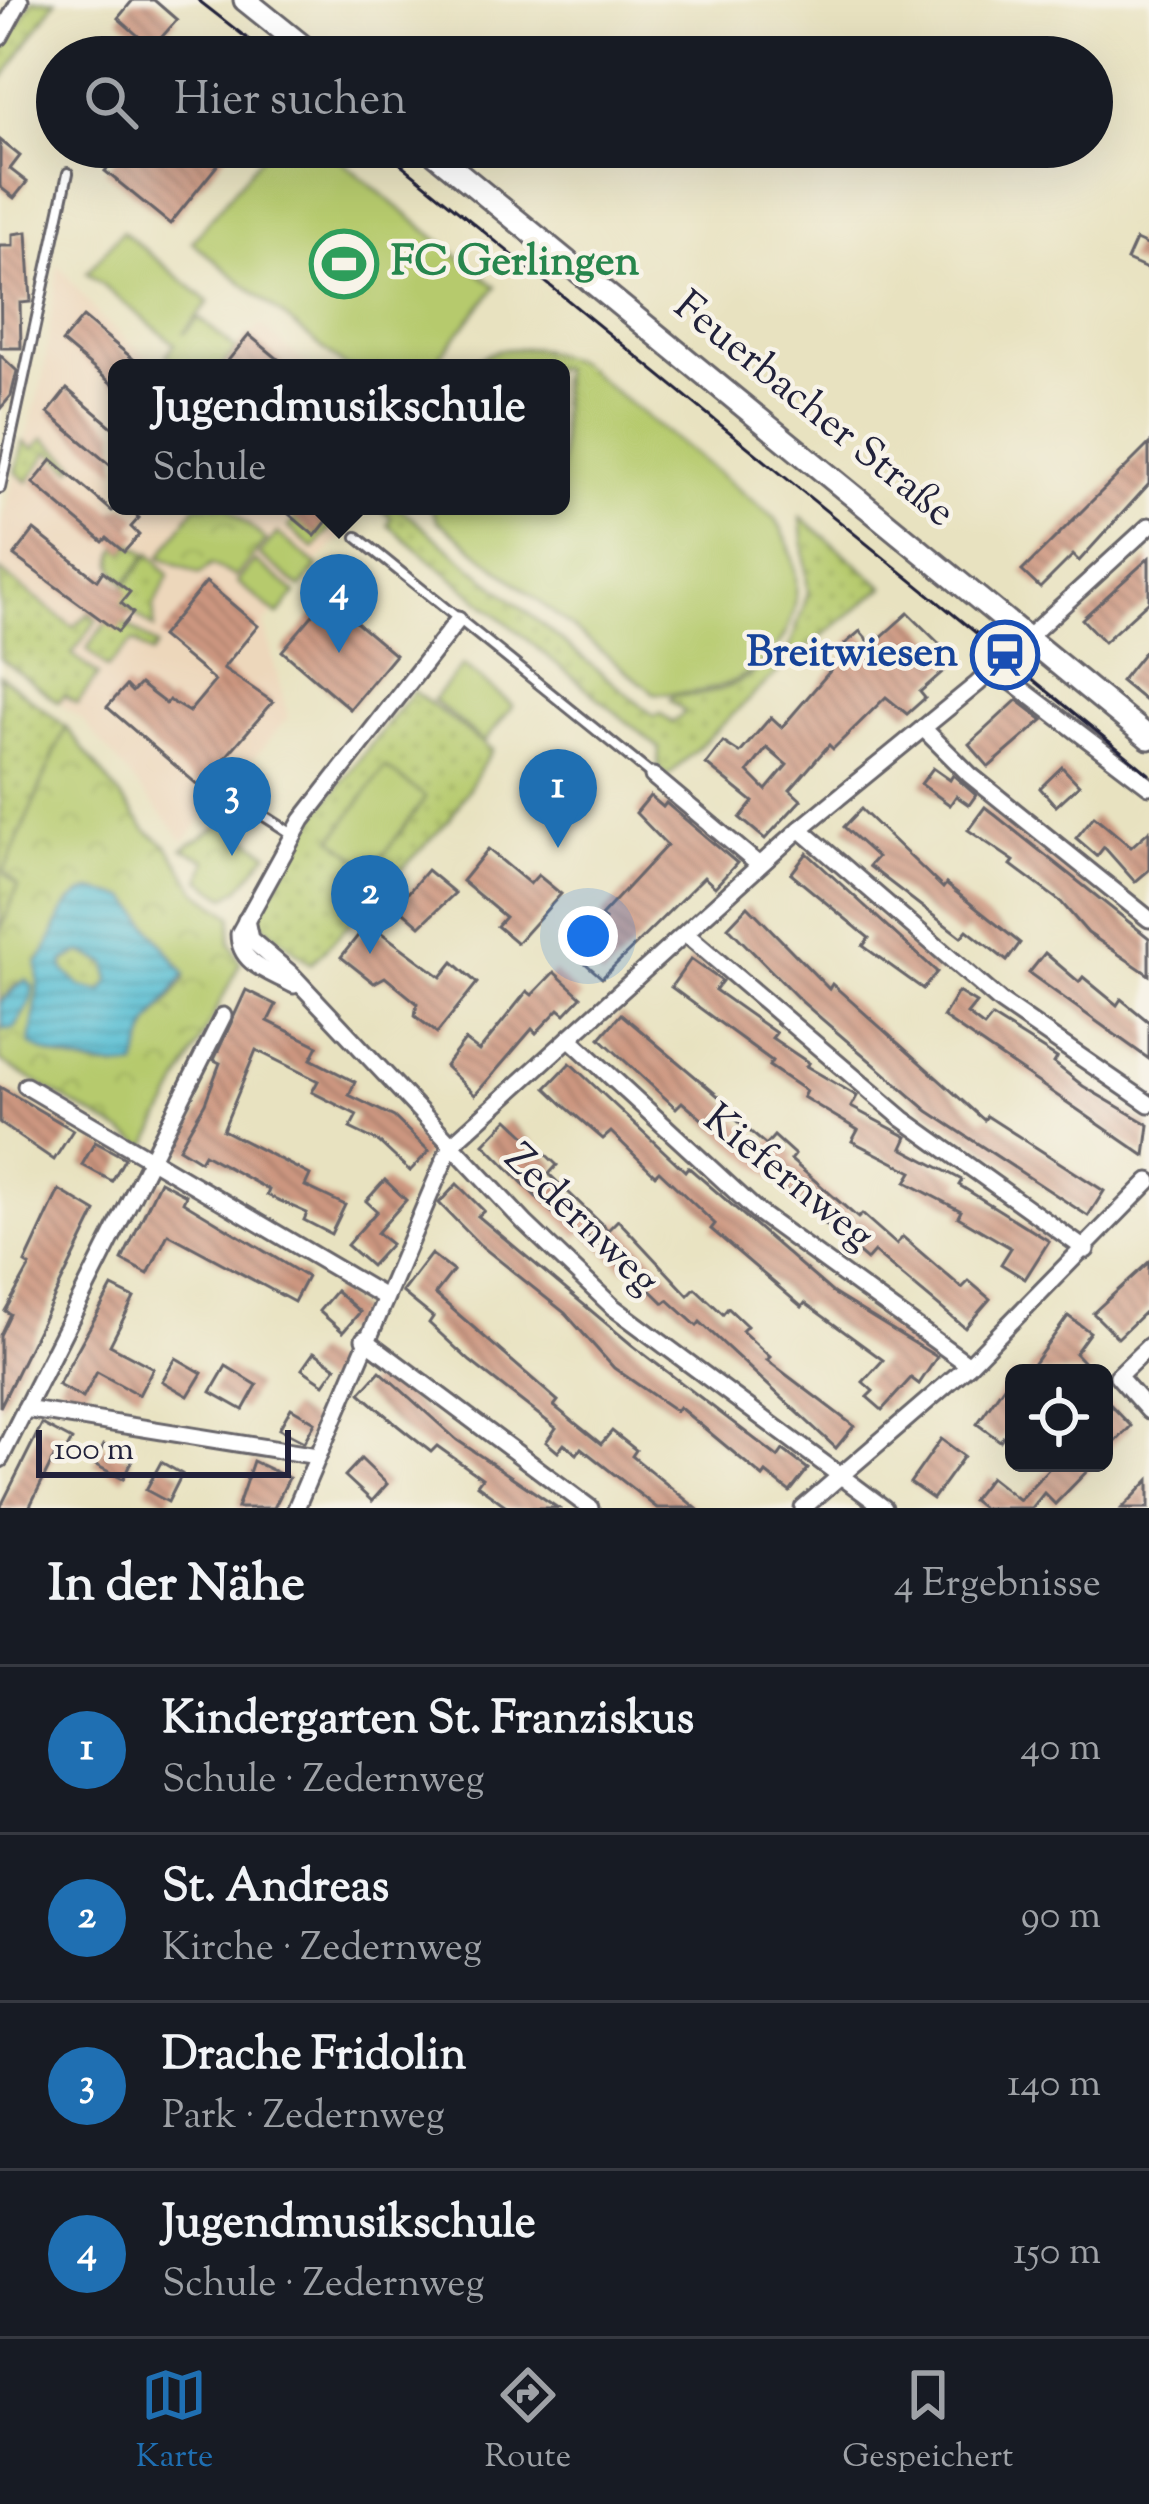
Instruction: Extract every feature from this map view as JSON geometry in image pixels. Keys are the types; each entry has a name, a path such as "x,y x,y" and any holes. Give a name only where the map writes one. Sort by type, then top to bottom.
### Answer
{"main road":[{"path":"245,0 290,36"},
{"name":"Feuerbacher Straße","path":"453,168 1149,738"}],"street":[{"path":"0,37 20,0"},
{"path":"296,1508 382,1296 451,1145 800,829 994,668 1149,526"},
{"name":"Zedernweg","path":"458,620 293,835 246,920 250,939 291,974 297,986 451,1145 613,1306 884,1508"},
{"path":"994,668 1149,786"},
{"path":"923,728 970,775 1149,920"},
{"path":"653,776 759,866"},
{"path":"800,829 1001,1002 1149,1104"},
{"path":"686,934 903,1119 1086,1250"},
{"path":"0,1459 223,1016"},
{"name":"Kiefernweg","path":"569,1038 758,1213 969,1365"},
{"path":"26,1086 382,1296"},
{"path":"802,1508 969,1365 1149,1181"},
{"path":"364,1339 590,1508"},
{"path":"1149,1346 1118,1376 1149,1411"},
{"path":"25,1409 316,1456"}],"lane":[{"path":"0,488 68,173"},
{"path":"356,537 653,776"},
{"path":"242,802 293,835"}],"shaded area":[{"path":"58,264 99,316 149,359 108,359 108,515 354,515 352,524 264,624 288,717 184,841 83,721 0,658 0,528 43,378"},
{"path":"260,325 300,359 232,359"}],"green space":[{"path":"33,0 56,0 0,83 0,55"},
{"name":"FC Gerlingen","path":"252,168 350,168 496,287 437,359 336,359 192,242"},
{"path":"122,231 209,302 183,334 199,318 236,349 228,359 171,359 166,355 175,344 87,273"},
{"path":"533,348 569,359 478,359 498,350"},
{"path":"570,359 776,519 792,555 796,589 791,620 777,647 755,668 726,684 692,692 654,693 435,515 570,515"},
{"path":"44,438 76,464 72,469 49,451 28,482 16,472 24,442 34,449"},
{"path":"190,515 237,515 266,540 236,577 211,564 200,574 160,557"},
{"path":"332,515 340,515 314,549 288,527 295,519 315,535"},
{"path":"388,515 408,515 655,717 660,713 672,723 685,712 670,700 674,695 727,687 773,659 784,665 808,593 801,517 884,587 784,666 667,777 658,767 659,748 388,525"},
{"path":"277,533 318,566 301,588 259,555"},
{"path":"132,543 148,554 125,583 113,562 118,547 124,552"},
{"path":"150,553 169,575 154,606 154,628 121,603 124,587"},
{"path":"255,561 296,593 278,615 237,582"},
{"path":"0,571 73,627 89,613 97,620 72,654 98,675 77,704 64,695 58,702 0,658"},
{"path":"106,622 125,623 157,646 151,654 133,641 107,668 87,649"},
{"path":"463,665 513,706 484,742 433,700"},
{"path":"0,675 66,727 4,872 18,886 0,932"},
{"path":"413,691 492,750 450,819 311,964 256,919 320,810"},
{"path":"66,727 147,831 167,846 198,892 232,916 230,942 240,963 147,1147 0,1061 0,1027 17,1026 33,987 17,983 0,1003 0,932 18,886 4,872","holes":["91,890 128,898 182,969 185,980 148,1026 136,1066 82,1064 31,1044 40,995 37,963 62,915"]},
{"path":"385,767 426,797 373,869 333,839"},
{"path":"225,822 268,853 239,889 226,897 201,880 207,860 183,849"},
{"path":"81,952 107,963 110,980 102,992 81,987 62,969 64,962"}],"water":[{"path":"91,890 128,898 185,974 148,1026 136,1066 82,1062 30,1044 37,963 64,912","holes":["81,952 107,963 110,980 102,992 81,987 63,969 64,961"]},
{"path":"26,979 33,987 31,1001 14,1029 3,1029 0,1003"}],"building":[{"path":"133,0 154,0 177,20 163,36 138,36 118,18"},
{"path":"0,140 20,156 10,169 27,182 14,198 0,187"},
{"path":"108,168 215,168 170,224 105,171"},
{"path":"27,232 31,302 20,303 21,348 1,348 0,246 13,246 13,234"},
{"path":"1136,240 1149,246 1149,270 1127,260"},
{"path":"83,317 133,359 108,359 108,380 62,342"},
{"path":"249,335 278,359 229,359"},
{"path":"0,355 17,371 11,396 0,409"},
{"path":"67,389 108,423 108,463 48,413"},
{"path":"1149,444 1149,484 1079,561 1073,555 1040,588 1022,571"},
{"path":"52,460 108,508 108,515 139,518 131,527 139,535 124,552 107,538 103,542 33,483"},
{"path":"290,515 332,515 315,536"},
{"path":"34,530 97,580 103,571 130,592 121,603 133,613 118,632 14,556"},
{"path":"1149,558 1149,601 1104,642 1082,619"},
{"path":"206,582 258,626 223,668 273,702 200,787 107,707 126,686 132,692 140,684 166,704 169,700 189,712 215,681 161,636"},
{"path":"327,598 395,655 350,709 282,651"},
{"path":"908,613 956,660 920,692 925,698 907,714 886,697 833,749 829,745 790,790 801,800 765,839 740,818 753,802 706,764 723,742 740,753 771,717 782,727 860,631 872,645","holes":["767,748 787,765 766,790 748,772"]},
{"path":"1149,646 1149,704 1121,681"},
{"path":"1017,700 1043,720 989,767 969,744"},
{"path":"1062,767 1079,785 1056,806 1040,788"},
{"path":"933,768 950,780 953,775 976,795 969,805 956,796 950,805 921,784"},
{"path":"650,796 663,807 666,803 737,863 715,887 704,877 602,978 575,954 605,920 601,916 667,845 636,813"},
{"path":"985,807 1149,938 1149,975 1088,933 1061,902 1011,865 1014,861 968,830"},
{"path":"861,809 943,888 946,884 1020,943 1007,961 967,930 961,937 869,866 877,857 844,827"},
{"path":"1094,816 1131,847 1149,831 1149,870 1135,882 1104,847 1097,856 1076,838"},
{"path":"488,849 530,884 538,875 561,894 517,943 497,926 505,917 462,881"},
{"path":"807,853 937,972 923,989 863,946 869,938 791,874"},
{"path":"427,870 455,893 420,926 397,906"},
{"path":"748,906 829,989 832,984 984,1120 987,1116 1104,1191 1088,1216 928,1111 801,1001 728,927"},
{"path":"368,923 441,977 453,962 477,983 437,1033 415,1016 417,1003 385,977 374,983 341,957"},
{"path":"1045,953 1079,982 1083,977 1117,1005 1121,999 1149,1022 1149,1059 1029,973"},
{"path":"691,959 722,981 715,990 776,1033 772,1038 809,1063 806,1066 857,1096 851,1107 907,1137 902,1148 962,1180 959,1185 1049,1241 1025,1279 1001,1264 1011,1248 958,1217 961,1211 906,1182 912,1172 852,1141 858,1130 803,1097 806,1091 769,1066 772,1061 671,987"},
{"path":"554,972 581,997 565,1014 559,1009 536,1033 532,1029 475,1095 445,1066 465,1040 479,1051 527,991 532,995"},
{"path":"246,990 276,1005 268,1021 318,1046 311,1059 355,1082 349,1095 394,1117 429,1151 410,1171 379,1142 350,1128 357,1115 312,1092 318,1081 256,1050 223,1130 310,1175 305,1186 345,1205 331,1234 304,1220 307,1213 267,1195 269,1190 204,1154 200,1161 179,1148 205,1103 220,1063 214,1060"},
{"path":"958,992 976,1003 967,1014 984,1027 992,1017 1057,1058 1054,1063 1083,1086 1149,1125 1145,1156 943,1017"},
{"path":"621,1014 730,1106 726,1111 766,1145 774,1136 795,1155 791,1160 858,1218 862,1214 896,1244 903,1237 962,1288 969,1281 990,1299 965,1328 874,1252 867,1260 682,1102 676,1108 600,1038"},
{"path":"570,1063 685,1171 688,1167 833,1293 937,1357 919,1384 911,1378 882,1410 867,1397 873,1391 863,1382 883,1360 805,1303 802,1307 711,1229 715,1224 659,1171 655,1175 611,1132 603,1139 568,1109 546,1088"},
{"path":"0,1087 73,1130 54,1160 0,1123"},
{"path":"508,1119 557,1165 549,1174 608,1230 618,1220 688,1295 695,1288 723,1314 728,1308 747,1326 742,1331 770,1357 767,1360 854,1426 836,1448 700,1322 697,1326 668,1300 664,1303 627,1267 624,1270 583,1232 578,1237 541,1202 484,1144"},
{"path":"95,1142 125,1158 112,1181 82,1165"},
{"path":"385,1180 406,1200 377,1233 391,1244 371,1266 347,1245 377,1211 366,1201"},
{"path":"160,1181 186,1195 183,1202 307,1277 294,1302 168,1234 148,1274 122,1260"},
{"path":"457,1184 484,1211 478,1216 632,1345 778,1457 783,1450 808,1469 790,1492 766,1473 763,1477 679,1407 676,1411 614,1368 565,1313 480,1245 439,1203"},
{"path":"59,1190 96,1212 0,1407 0,1335 10,1314 5,1311 30,1266 25,1263"},
{"path":"431,1254 453,1271 435,1294 558,1401 554,1406 601,1444 612,1431 636,1450 632,1456 696,1508 657,1508 581,1448 577,1454 564,1444 558,1452 546,1442 556,1428 470,1361 429,1323 433,1317 402,1292"},
{"path":"1149,1262 1149,1308 1118,1338 1093,1313"},
{"path":"112,1287 134,1298 110,1345 153,1368 139,1395 97,1372 83,1398 58,1385"},
{"path":"336,1291 360,1312 343,1332 319,1311"},
{"path":"1068,1316 1090,1332 1075,1353 1085,1364 1033,1364"},
{"path":"314,1352 336,1367 324,1384 302,1369"},
{"path":"176,1358 202,1373 188,1396 162,1381"},
{"path":"226,1366 257,1385 243,1410 211,1392"},
{"path":"380,1371 457,1440 558,1508 509,1508 477,1485 482,1478 437,1446 431,1452 360,1393"},
{"path":"1005,1385 1005,1434 1000,1441 977,1424"},
{"path":"1113,1407 1131,1426 1113,1445"},
{"path":"291,1408 315,1422 304,1442 279,1429"},
{"path":"42,1424 72,1440 61,1459 55,1455 29,1508 0,1508"},
{"path":"941,1439 964,1456 933,1499 910,1483"},
{"path":"104,1445 132,1460 123,1479 94,1464"},
{"path":"361,1459 387,1484 372,1501 345,1476"},
{"path":"253,1461 289,1478 274,1508 237,1508"},
{"path":"161,1462 182,1474 168,1502 146,1490"},
{"path":"1045,1472 1086,1472 1055,1504 1044,1493 1032,1508 982,1508 972,1500 990,1477 1019,1500"},
{"path":"1149,1480 1149,1508 1122,1508 1135,1495"}],"tram line":[{"path":"198,0 244,36"},
{"path":"406,168 1149,774"}],"place":[{"name":"FC Gerlingen","path":"344,264"},
{"name":"Jugendmusikschule","path":"339,653"},
{"name":"Breitwiesen","path":"1005,655"},
{"name":"Kindergarten St. Franziskus","path":"558,848"},
{"name":"Drache Fridolin","path":"232,856"},
{"name":"St. Andreas","path":"370,954"}]}
